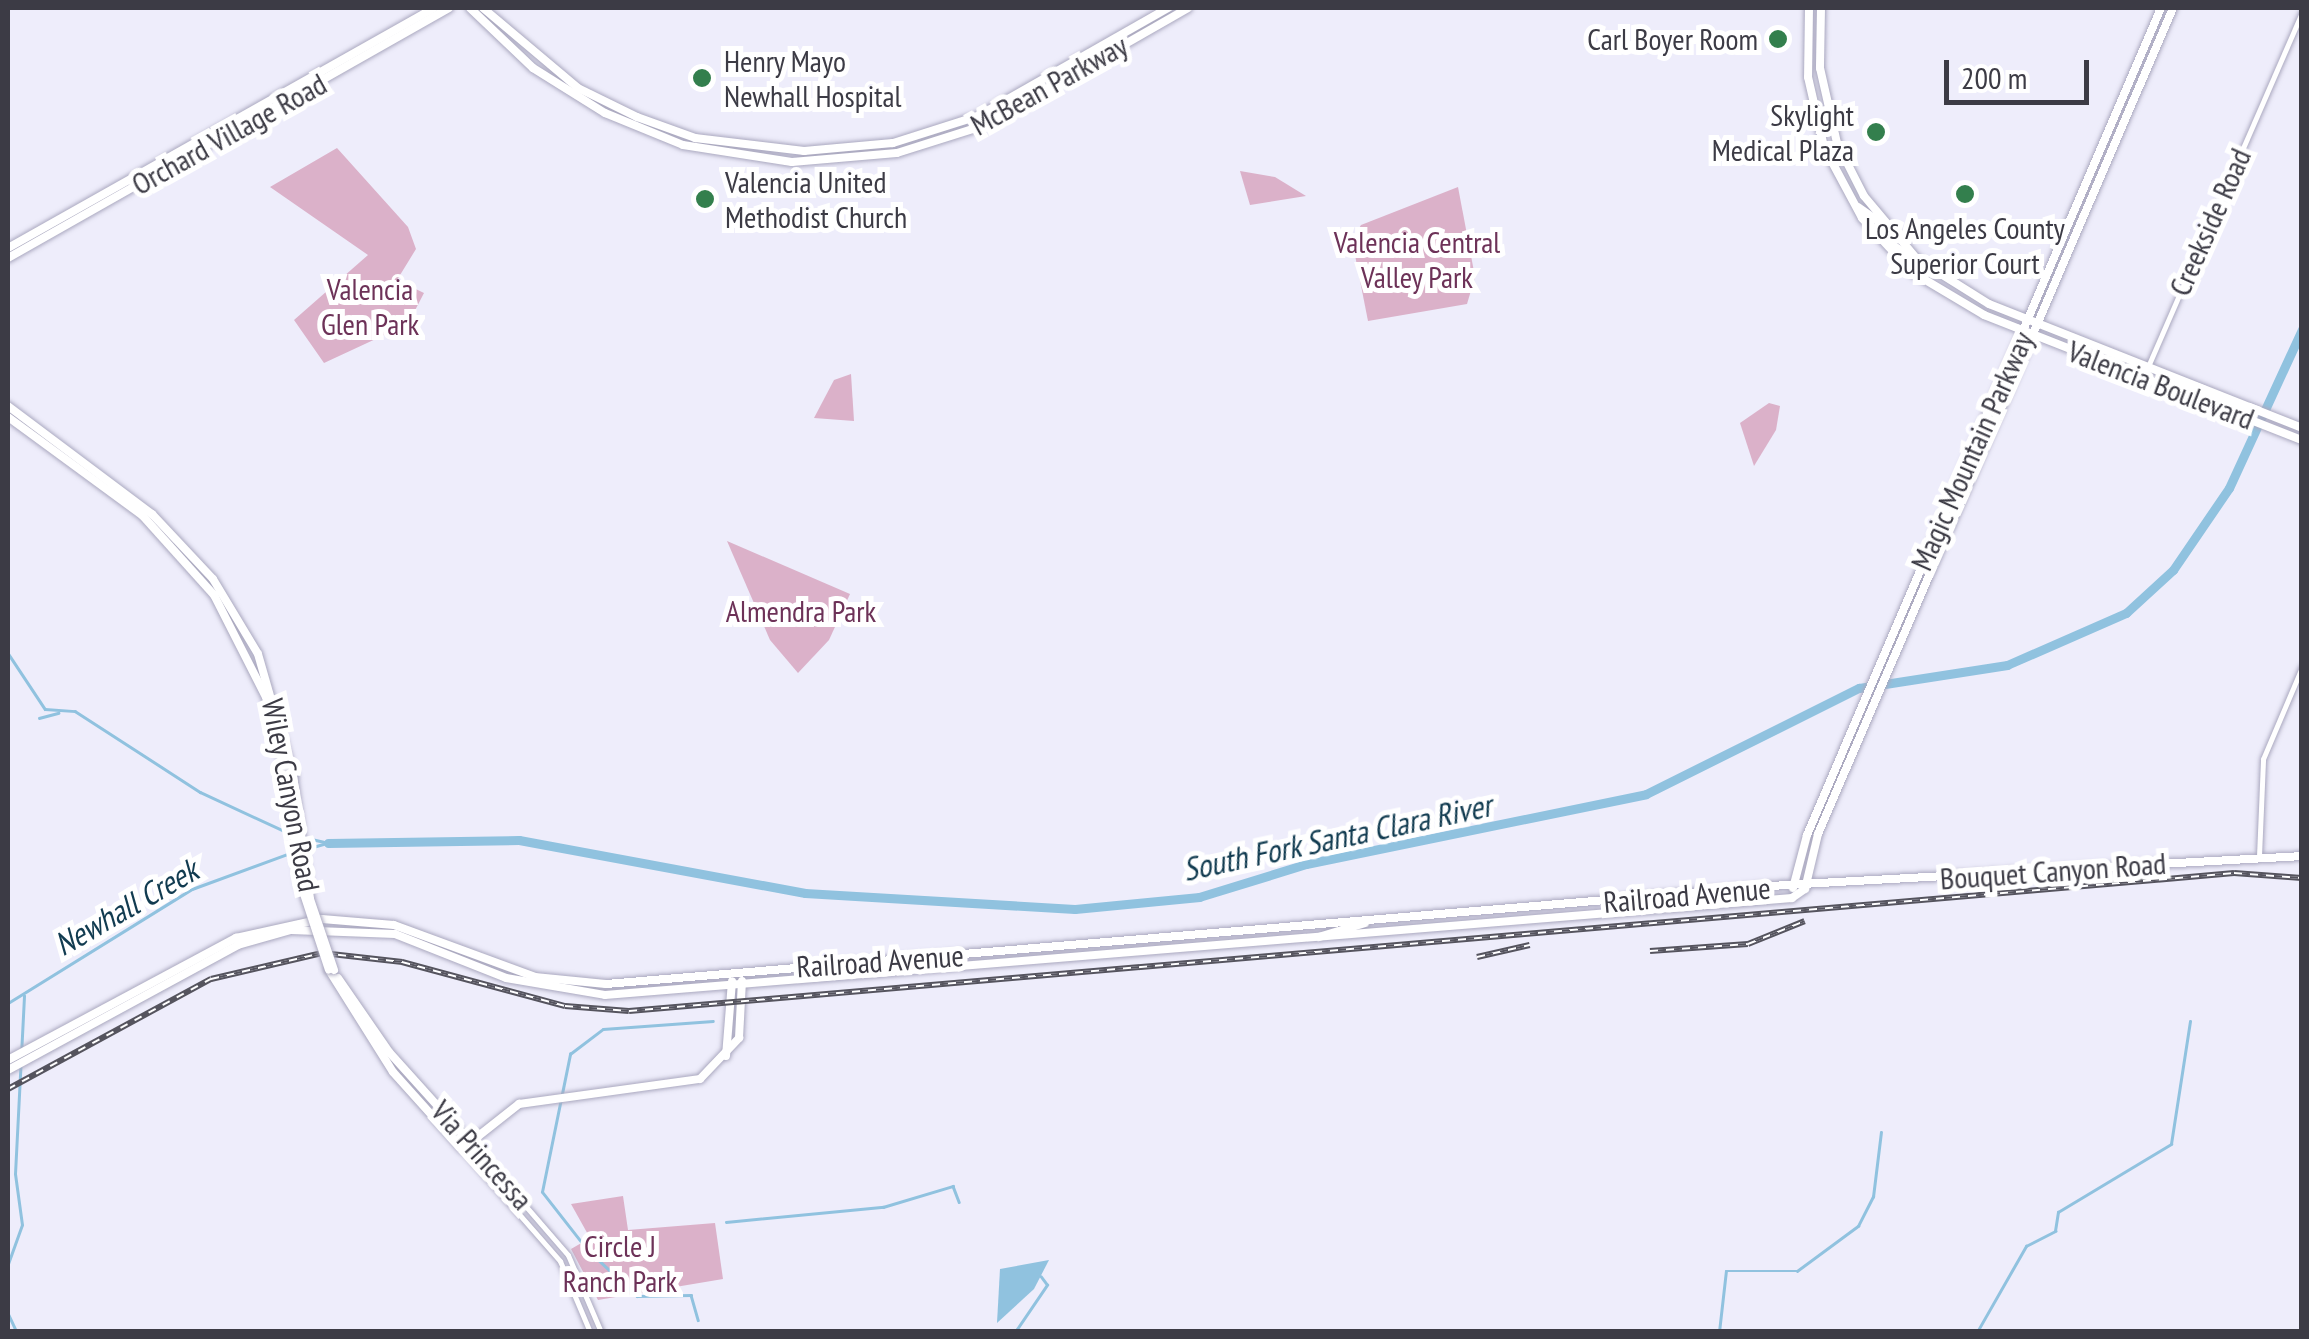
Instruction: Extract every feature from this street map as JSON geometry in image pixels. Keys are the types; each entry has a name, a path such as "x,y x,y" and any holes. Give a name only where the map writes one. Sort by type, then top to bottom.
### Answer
{"main road":[{"name":"Orchard Village Road","path":"8,248 434,8"},
{"name":"Orchard Village Road","path":"8,258 449,8"},
{"name":"McBean Parkway","path":"470,8 533,68 605,114 692,147 792,162 897,153 982,126 1188,8"},
{"name":"McBean Parkway","path":"483,8 578,88 636,117 696,138 804,151 893,143 978,116 1168,8"},
{"name":"Valencia Boulevard","path":"1809,8 1807,58 1819,130 1854,206 1873,233 1932,286 2028,333 2302,440"},
{"name":"Valencia Boulevard","path":"1821,8 1826,104 1848,168 1884,225 1918,259 2033,322 2302,428"},
{"name":"Magic Mountain Parkway","path":"2033,322 2161,8"},
{"name":"Magic Mountain Parkway","path":"1792,898 1840,756 2173,8"},
{"path":"1807,58 1817,102 1826,104"},
{"path":"1854,206 1884,225"},
{"path":"1873,233 1918,259"},
{"name":"Magic Mountain Parkway","path":"1805,889 1853,752 2028,333"},
{"name":"Wiley Canyon Road","path":"8,406 182,543 236,611 269,680 290,776 307,887 331,970 343,992"},
{"name":"Wiley Canyon Road","path":"8,417 114,489"},
{"name":"Bouquet Canyon Road","path":"1805,889 2302,856"},
{"name":"Railroad Avenue","path":"34,1051 236,938 296,922 394,925 566,982 736,972 1793,886 1805,889"},
{"name":"Railroad Avenue","path":"8,1064 238,945 290,930 395,934 506,978 583,994 1792,898 1805,889"},
{"path":"1318,937 1365,922"},
{"path":"462,1149 519,1104 683,1086 726,1056 742,1028 736,972"},
{"name":"Via Princessa","path":"343,992 470,1142"},
{"name":"Via Princessa","path":"343,992 462,1149"}],"street":[{"name":"Creekside Road","path":"2143,378 2302,12"},
{"path":"2259,856 2263,759 2302,667"},
{"name":"Via Princessa","path":"470,1142 568,1255 600,1332"},
{"name":"Via Princessa","path":"462,1149 560,1261 590,1332"}],"green space":[{"name":"Valencia Glen Park","path":"337,148 408,227 416,249 397,280 424,293 408,324 324,363 294,320 368,255 270,187"},
{"path":"1240,171 1275,177 1306,196 1250,205"},
{"name":"Valencia Central Valley Park","path":"1458,187 1475,277 1467,304 1368,321 1352,240 1361,225"},
{"path":"851,374 854,421 814,418 834,380"},
{"path":"1769,403 1780,406 1776,430 1754,466 1740,423"},
{"name":"Almendra Park","path":"727,541 850,594 829,640 798,673 770,640"},
{"name":"Circle J Ranch Park","path":"623,1196 628,1230 715,1223 723,1279 598,1300 571,1249 590,1238 571,1204"}],"water":[{"path":"1049,1260 1034,1289 997,1323 1000,1269"}],"waterway":[{"name":"South Fork Santa Clara River","path":"328,843 519,840 805,893 1075,909 1199,897 1306,864 1646,794 1859,688 2007,665 2126,613 2173,570 2229,488 2302,329"},
{"name":"South Fork Santa Clara River","path":"8,653 45,709 75,711 200,792 291,834"},
{"path":"39,718 58,713"},
{"name":"South Fork Santa Clara River","path":"303,837 328,843"},
{"name":"Newhall Creek","path":"306,849 327,843"},
{"name":"Newhall Creek","path":"8,1003 192,889 293,852"},
{"path":"8,1264 22,1225 15,1174 24,996"},
{"path":"581,1242 542,1192 570,1054 603,1029 713,1021"},
{"path":"1977,1332 2026,1246 2055,1231 2058,1212 2171,1144 2190,1021"},
{"path":"1719,1332 1726,1271 1797,1271 1858,1226 1873,1197 1881,1132"},
{"path":"726,1222 883,1207 953,1186 959,1202"},
{"path":"586,1248 637,1296 691,1295 698,1320"},
{"path":"1015,1332 1047,1285 1041,1277"},
{"path":"8,1313 17,1332"}],"railway":[{"path":"8,1089 211,979 322,953 402,962 565,1006 629,1011 2234,873 2302,878"},
{"path":"1650,951 1748,944 1805,921"},
{"path":"1477,957 1530,945"}],"place":[{"name":"Carl Boyer Room","path":"1778,39"},
{"name":"Henry Mayo Newhall Hospital","path":"702,78"},
{"name":"Skylight Medical Plaza","path":"1876,132"},
{"name":"Los Angeles County Superior Court","path":"1965,194"},
{"name":"Valencia United Methodist Church","path":"705,199"}]}
